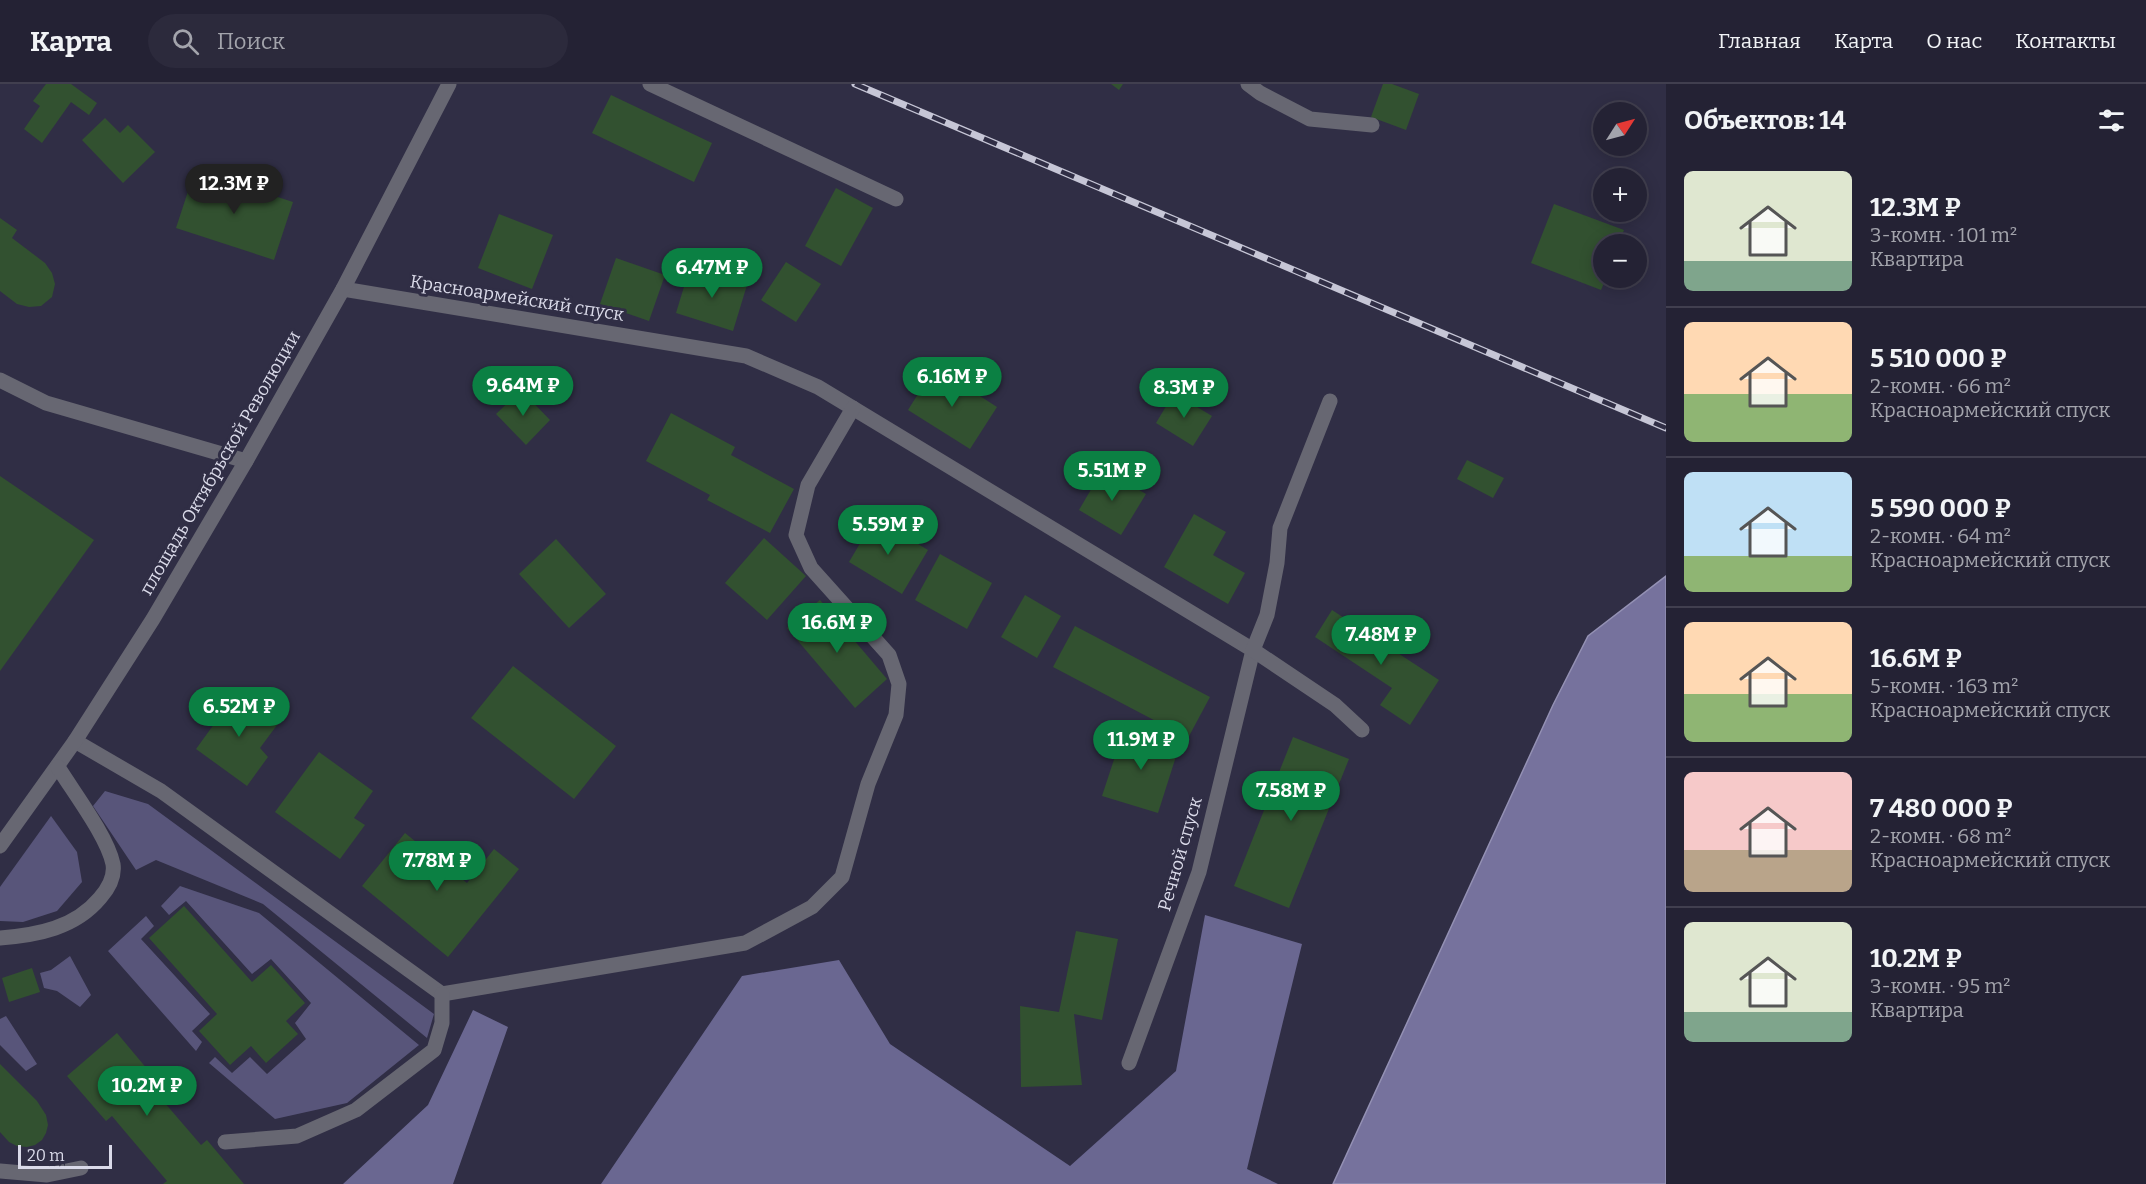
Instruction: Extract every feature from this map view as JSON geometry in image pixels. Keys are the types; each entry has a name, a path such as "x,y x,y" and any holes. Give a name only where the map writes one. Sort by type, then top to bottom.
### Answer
{"street":[{"name":"площадь Октябрьской Революции","path":"0,846 58,767 153,619 343,289 449,84"},
{"path":"650,84 896,199"},
{"path":"1248,84 1260,93 1310,119 1372,125"},
{"name":"Красноармейский спуск","path":"343,289 746,356 818,387 1253,650 1335,705 1362,730"},
{"path":"0,380 46,403 246,461"},
{"name":"Речной спуск","path":"1129,1064 1199,872 1253,650 1267,615 1277,563 1280,528 1330,401"},
{"path":"75,741 161,791 442,994 745,942 812,907 842,877 868,784 896,715 899,684 889,655 811,568 796,535 808,485 853,408"},
{"path":"0,938 28,936 67,925 92,908 109,888 113,867 108,847 58,767"},
{"path":"225,1142 297,1136 356,1110 434,1050 442,1023 442,994"},
{"path":"0,1171 47,1175 81,1168"}],"shaded area":[{"path":"1666,576 1666,1184 1333,1184 1553,705 1588,636"},
{"path":"105,791 148,804 434,1014 427,1038 263,904 156,860 136,870 93,806"},
{"path":"51,816 77,852 82,882 57,911 23,922 0,921 0,887"},
{"path":"180,886 259,913 419,1045 347,1103 275,1119 209,1063 215,1057 232,1073 250,1057 267,1074 306,1039 295,1023 311,1003 271,959 252,974 186,901 169,915 161,906"},
{"path":"1205,915 1302,944 1247,1169 1278,1184 601,1184 742,976 839,960 890,1044 1070,1166 1176,1071"},
{"path":"146,916 154,926 141,939 210,1014 192,1031 202,1042 196,1051 108,951"},
{"path":"70,956 91,995 80,1007 57,991 44,988 40,973 51,970"},
{"path":"473,1010 508,1027 453,1184 343,1184 428,1105"},
{"path":"6,1016 37,1064 26,1071 0,1045 0,1019"}],"building":[{"path":"46,84 71,84 97,103 89,115 71,102 42,143 24,129 40,106 33,101"},
{"path":"1111,84 1123,84 1119,90"},
{"path":"1383,84 1392,84 1419,94 1406,130 1371,117"},
{"path":"611,95 712,143 694,182 592,133"},
{"path":"105,118 120,133 128,125 155,152 123,183 82,140"},
{"path":"195,170 293,202 274,260 176,228"},
{"path":"836,188 873,208 841,266 805,246"},
{"path":"1554,204 1593,218 1593,222 1602,222 1624,230 1622,234 1593,234 1593,287 1531,263"},
{"path":"499,214 553,235 532,289 478,268"},
{"path":"0,218 17,230 12,238 45,263 52,273 55,284 52,297 41,306 29,307 17,304 0,291"},
{"path":"616,258 665,275 649,321 600,304"},
{"path":"786,262 821,284 796,322 761,300"},
{"path":"690,267 747,285 733,331 676,313"},
{"path":"935,367 997,407 970,449 908,410"},
{"path":"521,390 550,420 526,445 496,414"},
{"path":"1174,393 1212,416 1193,446 1156,423"},
{"path":"671,413 735,447 731,455 794,489 770,533 707,500 710,495 646,461"},
{"path":"1467,460 1504,478 1493,498 1457,479"},
{"path":"1103,469 1146,494 1121,535 1079,510"},
{"path":"0,476 94,540 0,671"},
{"path":"1194,514 1226,532 1213,555 1245,573 1228,604 1164,567"},
{"path":"875,518 928,550 902,594 849,562"},
{"path":"764,538 806,576 767,620 725,583"},
{"path":"556,539 606,594 569,628 519,574"},
{"path":"940,554 992,583 967,629 915,600"},
{"path":"1025,595 1061,616 1037,658 1001,637"},
{"path":"820,600 887,679 855,708 787,628"},
{"path":"1332,610 1439,680 1410,725 1380,705 1392,688 1315,637"},
{"path":"1075,626 1210,697 1188,738 1053,667"},
{"path":"513,666 616,746 574,799 471,718"},
{"path":"238,691 280,721 260,748 268,757 247,786 196,749"},
{"path":"1124,729 1179,747 1158,813 1102,796"},
{"path":"1293,737 1349,759 1289,908 1234,886"},
{"path":"319,752 373,791 354,818 365,825 340,859 275,812"},
{"path":"405,833 467,883 494,849 519,869 448,957 362,886"},
{"path":"184,906 252,982 271,965 305,1003 286,1021 298,1034 266,1063 251,1046 230,1065 199,1031 217,1014 149,938"},
{"path":"1076,931 1118,939 1102,1020 1074,1014 1082,1085 1021,1087 1020,1006 1059,1012"},
{"path":"32,968 40,992 9,1002 2,978"},
{"path":"117,1033 153,1076 147,1082 201,1145 207,1140 244,1184 163,1184 167,1181 112,1116 106,1121 67,1076"},
{"path":"0,1064 37,1101 46,1115 48,1125 46,1133 35,1145 17,1146 9,1142 0,1132"}],"railway":[{"path":"855,84 1666,428"}]}
